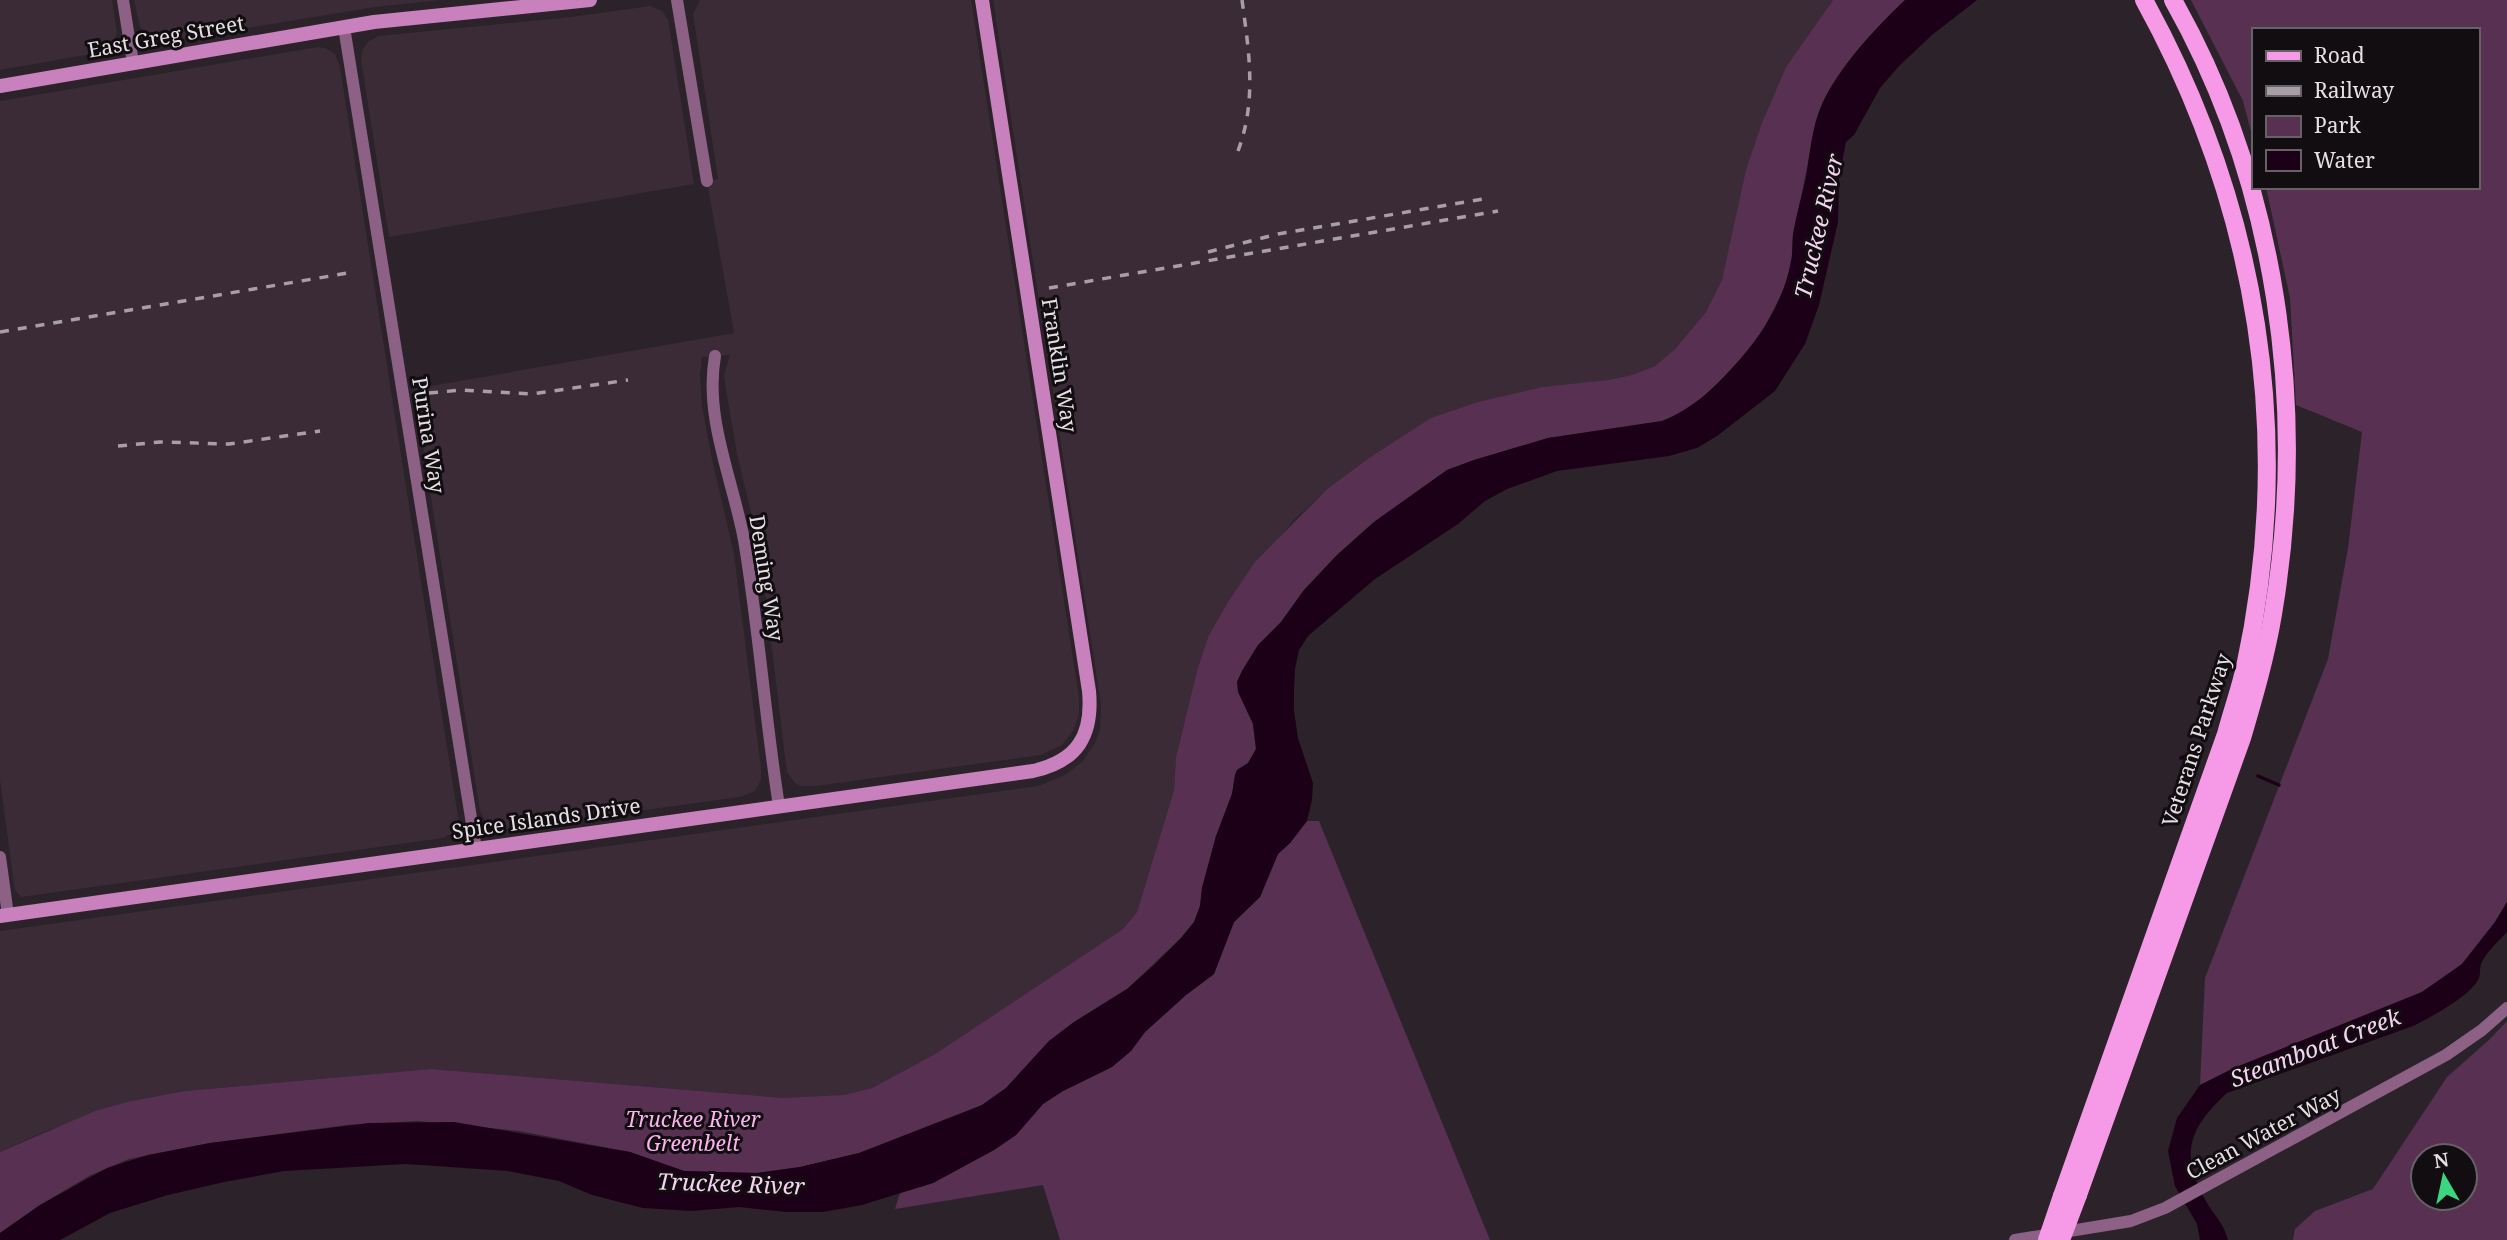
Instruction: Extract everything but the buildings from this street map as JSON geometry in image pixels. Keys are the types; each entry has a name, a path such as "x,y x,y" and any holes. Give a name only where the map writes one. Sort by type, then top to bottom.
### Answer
{"main road":[{"name":"Veterans Parkway","path":"2061,1240 2070,1195 2226,733 2245,669 2261,573 2266,520 2267,460 2258,326 2238,227 2191,93 2144,0"},
{"name":"Veterans Parkway","path":"2046,1240 2070,1195 2246,725 2261,674 2273,615 2284,523 2288,459 2286,390 2279,323 2259,221 2216,85 2173,0"}],"street":[{"path":"123,0 133,63"},
{"name":"East Greg Street","path":"0,86 344,27 590,0"},
{"path":"677,0 707,181"},
{"name":"Franklin Way","path":"982,0 1089,691 1089,720 1085,736"},
{"name":"Purina Way","path":"344,27 476,849"},
{"name":"Deming Way","path":"715,356 712,378 715,410 744,542 779,806"},
{"name":"Spice Islands Drive","path":"4,915 1046,768 1070,754 1085,736"},
{"path":"0,857 4,915"},
{"name":"Clean Water Way","path":"2015,1240 2131,1220 2179,1200 2446,1055 2482,1030 2507,1008"}],"shaded area":[{"path":"0,0 112,0 117,32 108,49 97,53 0,70"},
{"path":"134,0 440,0 375,7 162,42 151,39 140,27"},
{"path":"700,0 971,0 1079,697 1079,715 1073,731 1062,745 1041,755 816,786 801,786 795,783 787,772 760,550 737,454 725,384 724,375 730,355 702,357 702,406 734,554 761,780 755,791 740,797 498,830 486,822 480,811 414,389 734,333 707,182 718,179 693,14"},
{"path":"993,0 1833,0 1786,67 1763,120 1722,280 1706,312 1675,349 1655,366 1632,375 1608,380 1369,458 1327,489 1292,522 1208,637 1176,757 1174,790 1137,912 1123,929 935,1054 872,1088 844,1095 812,1098 784,1098 431,1069 185,1091 131,1101 46,1131 0,1152 0,931 1038,786 1065,775 1083,761 1100,730 1101,705"},
{"path":"650,6 662,11 668,19 694,184 389,237 361,60 362,50 369,41 379,36 572,17"},
{"path":"318,47 335,54 340,67 459,823 456,831 443,838 21,897 15,890 0,780 0,101"}],"green space":[{"name":"Truckee River Greenbelt","path":"1833,0 1905,0 1875,31 1833,85 1814,133 1786,285 1764,328 1745,355 1706,396 1675,416 1662,421 1548,438 1447,470 1374,522 1337,555 1304,590 1281,622 1258,645 1237,682 1253,724 1256,749 1248,763 1237,770 1235,775 1232,794 1216,836 1194,922 1181,938 1127,989 1049,1041 1006,1088 982,1105 960,1116 859,1153 800,1167 757,1173 684,1171 630,1152 519,1131 418,1121 347,1125 210,1143 129,1159 89,1176 0,1233 0,1152 95,1111 131,1101 185,1091 431,1069 784,1098 844,1095 872,1088 935,1054 1123,929 1137,912 1174,790 1176,757 1208,637 1255,562 1327,489 1431,418 1478,402 1543,387 1632,375 1655,366 1675,349 1706,312 1722,280 1746,170 1763,120 1786,67"},
{"path":"2191,0 2507,0 2507,902 2462,964 2422,992 2234,1068 2200,1085 2205,978 2328,659 2348,548 2362,432 2296,405 2290,298 2266,189 2479,189 2479,28 2252,28 2252,135 2243,101"},
{"path":"1307,821 1319,821 1490,1240 1060,1240 1043,1185 895,1209 900,1193 933,1183 994,1150 1016,1135 1043,1104 1112,1067 1131,1051 1145,1032 1214,974 1234,922 1260,897 1278,854"},
{"path":"2507,1021 2507,1240 2293,1240 2295,1229 2315,1211 2373,1189 2447,1077"}],"water":[{"name":"Truckee River","path":"1905,0 1977,0 1932,35 1899,66 1880,88 1854,135 1846,142 1839,177 1838,222 1819,305 1805,344 1775,391 1717,436 1697,448 1669,456 1557,471 1507,489 1485,501 1458,524 1375,579 1308,636 1299,650 1294,691 1298,738 1313,783 1307,821 1278,854 1260,897 1234,922 1214,974 1145,1032 1131,1051 1112,1067 1043,1104 1016,1135 994,1150 933,1183 862,1205 823,1212 786,1212 739,1207 691,1211 643,1208 592,1195 559,1181 508,1171 406,1164 284,1171 224,1182 168,1195 110,1213 60,1240 0,1240 0,1233 40,1205 107,1168 148,1155 210,1143 369,1123 454,1122 630,1152 684,1171 757,1173 800,1167 859,1153 982,1105 1006,1088 1049,1041 1127,989 1181,938 1194,922 1216,836 1232,794 1235,775 1237,770 1248,763 1256,749 1253,724 1238,692 1237,682 1258,645 1281,622 1304,590 1337,555 1374,522 1447,470 1548,438 1662,421 1701,398 1743,355 1770,318 1788,276 1794,227 1822,104 1859,48"},
{"name":"Steamboat Creek","path":"2507,902 2507,932 2484,958 2475,985 2459,999 2413,1026 2227,1093 2214,1106 2196,1131 2191,1157 2198,1186 2222,1224 2228,1240 2200,1240 2197,1224 2175,1186 2168,1151 2177,1118 2200,1085 2234,1068 2422,992 2462,964"}],"waterway":[{"path":"2181,758 2194,753"},
{"path":"2258,776 2279,785"}],"railway":[{"path":"1238,151 1248,113 1250,76 1242,0"},
{"path":"1208,252 1278,234 1489,198"},
{"path":"1049,288 1498,211"},
{"path":"0,332 354,272"},
{"path":"429,393 462,390 532,394 628,380"},
{"path":"118,446 160,442 229,444 320,431"}]}
